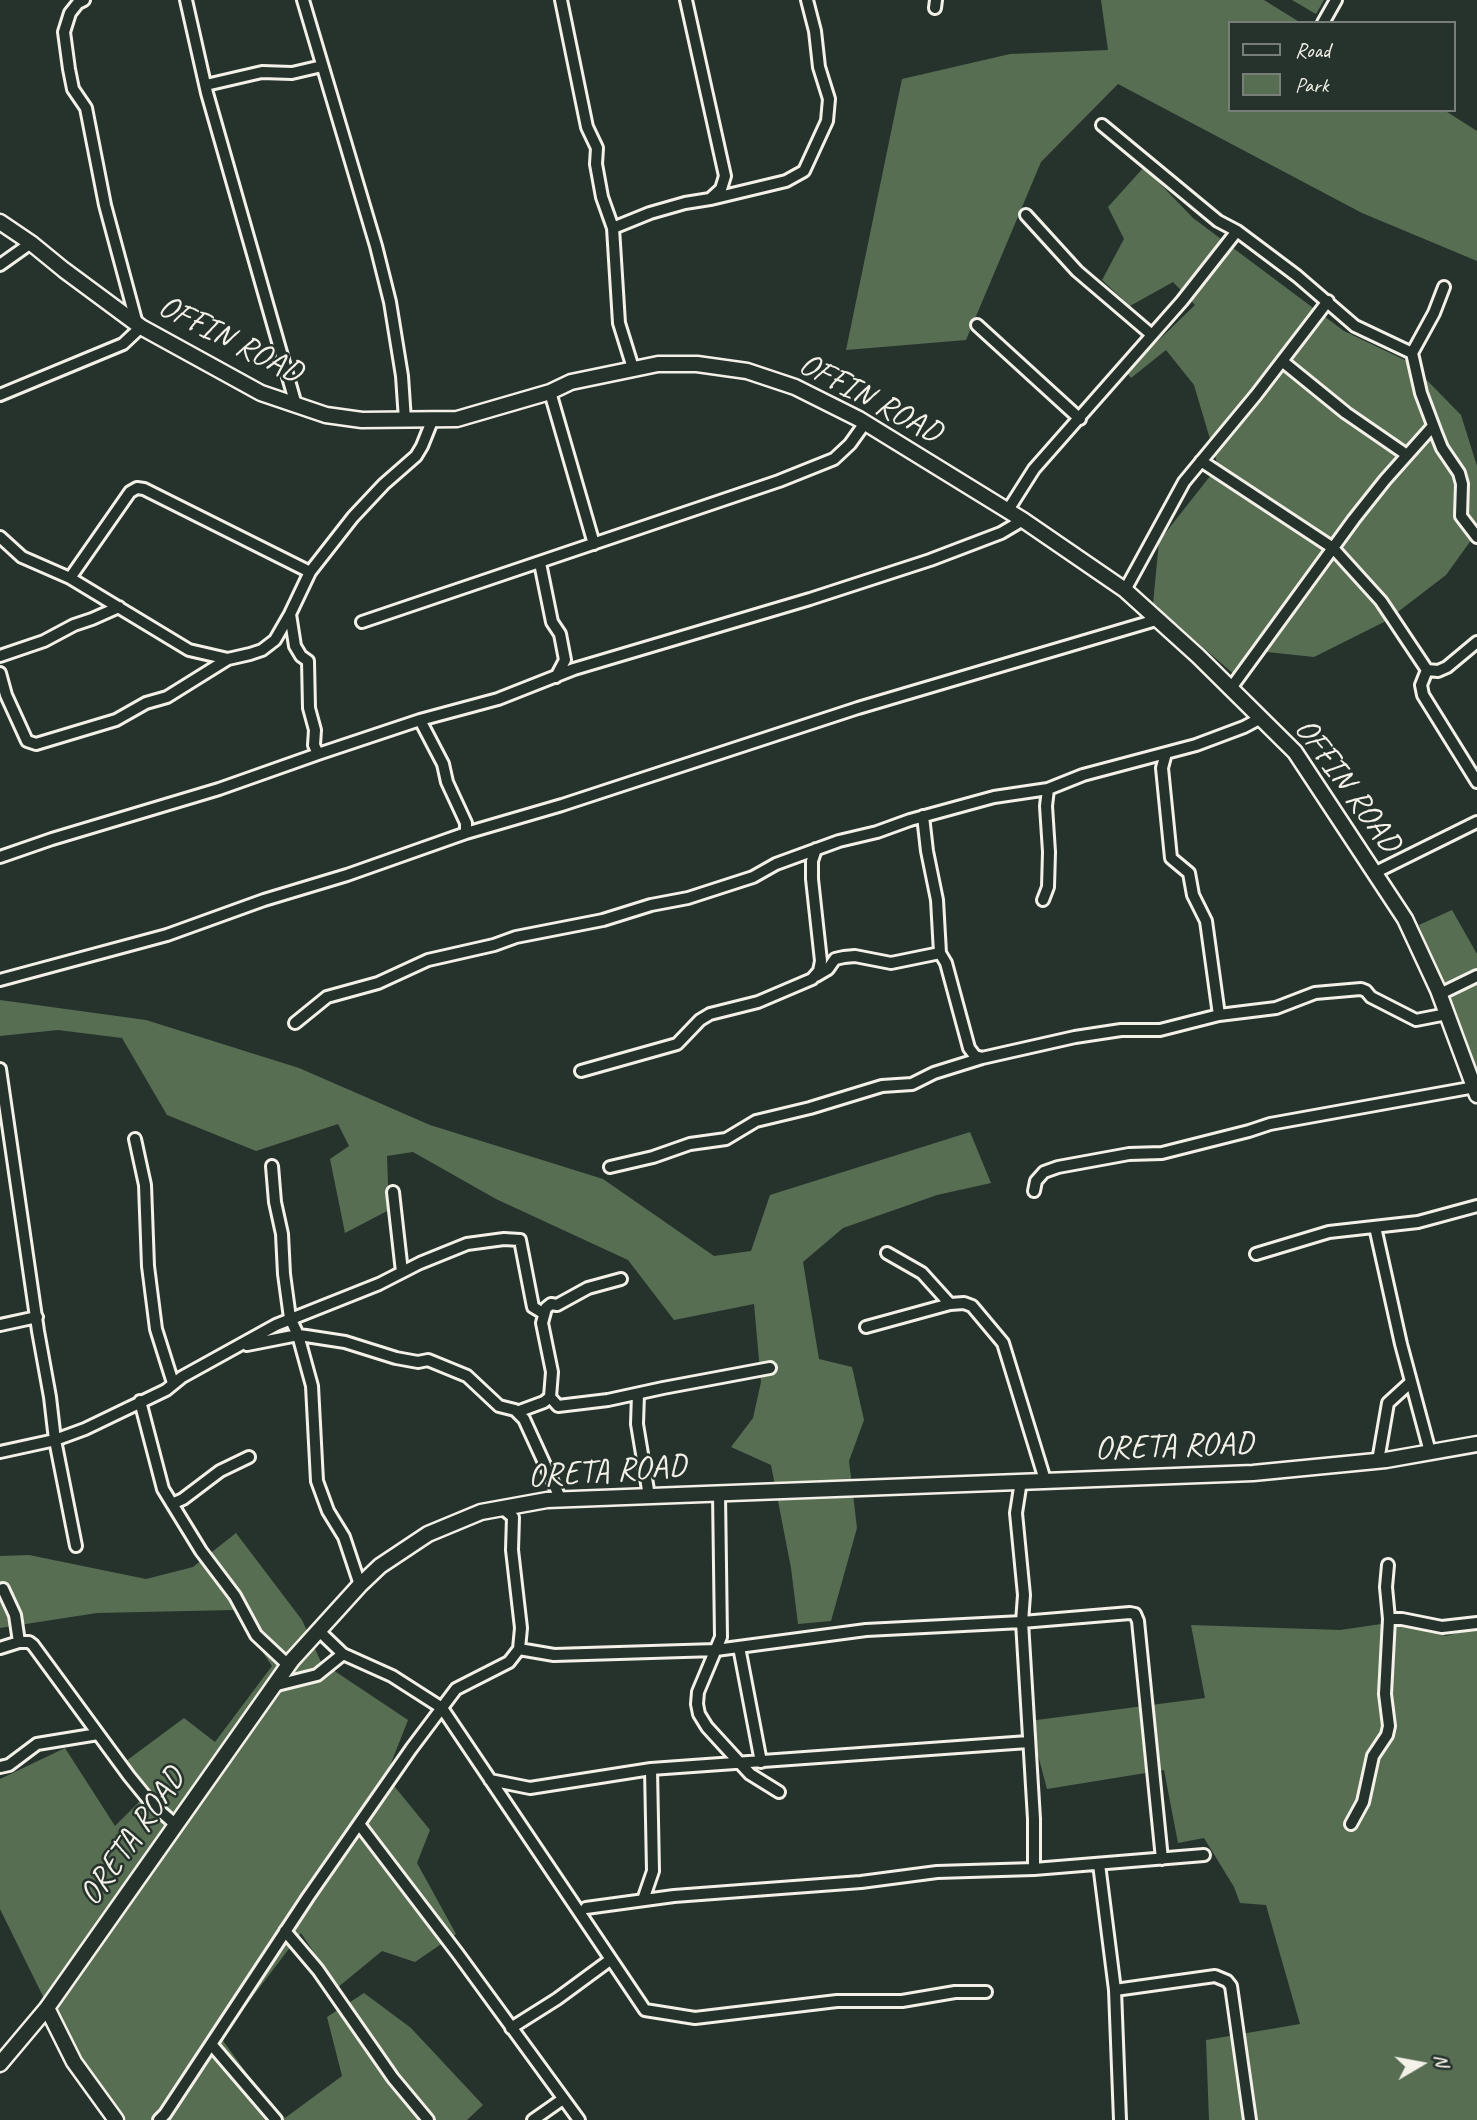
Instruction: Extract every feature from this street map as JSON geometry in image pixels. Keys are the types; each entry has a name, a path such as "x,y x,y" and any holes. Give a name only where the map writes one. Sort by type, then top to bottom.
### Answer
{"street":[{"path":"0,395 101,355 123,344 139,326 106,205 86,108 74,89 69,69 64,32 70,13 84,0"},
{"path":"186,0 206,85 296,405"},
{"path":"303,0 390,302 402,376 405,420"},
{"path":"561,0 587,127 597,148 596,164 602,197 613,228 619,323 633,368"},
{"path":"687,0 725,176 721,189 710,199"},
{"path":"613,228 685,203 786,181 804,171 827,121 829,99 819,67 815,31 807,0"},
{"path":"1324,21 1336,0"},
{"path":"206,85 262,72 292,73 322,66"},
{"path":"1102,125 1218,220 1237,231 1328,301 1355,326 1412,354"},
{"path":"1026,215 1077,271 1152,335"},
{"name":"OFFIN ROAD","path":"0,222 139,326 261,393 327,415 362,420 457,419 550,392 571,382 658,364 697,364 747,371 795,387 865,423 1008,510 1125,590 1198,656 1295,752 1405,919 1440,994 1476,1091"},
{"path":"1008,510 1034,469 1152,335 1237,231"},
{"path":"0,265 31,243"},
{"path":"1444,287 1434,313 1412,354 1421,393 1433,426 1442,448 1459,473 1462,484 1461,516 1477,537"},
{"path":"1125,590 1184,482 1328,301"},
{"path":"977,325 1080,419"},
{"path":"1282,360 1346,413 1407,455"},
{"path":"550,392 594,544"},
{"path":"0,673 6,695 27,741 36,744 117,720 146,703 167,697 228,659 262,649 275,640 310,572 352,517 416,456 432,421"},
{"path":"362,622 779,481 834,459 850,444 865,423"},
{"path":"1231,688 1333,548 1433,426"},
{"path":"1201,461 1333,548 1381,601 1427,670"},
{"path":"70,578 130,492 136,488 144,489 310,572"},
{"path":"0,857 219,789 419,720 498,699 573,669 810,599 930,560 1001,533 1023,520"},
{"path":"0,537 22,557 70,578 189,650 228,659"},
{"path":"540,563 552,622 560,634 565,660 556,677"},
{"path":"0,656 44,641 74,625 119,607"},
{"path":"290,614 295,646 308,661 309,708 315,730 314,746 317,754"},
{"path":"0,980 61,965 103,950 167,935 466,832 562,805 858,708 1156,620"},
{"path":"1427,670 1438,671 1447,667 1477,642"},
{"path":"1427,670 1421,685 1423,695 1477,782"},
{"path":"295,1023 327,997 378,983 428,960 704,894 752,877 776,864 816,849 994,797 1048,789 1083,775 1196,745 1261,718"},
{"path":"419,720 443,764 447,782 466,824 466,832"},
{"path":"1166,753 1162,768 1171,858 1189,873 1193,895 1206,921 1219,1015"},
{"path":"1044,900 1048,887 1048,789"},
{"path":"923,816 937,900 940,953 946,963 970,1048 975,1056 982,1058"},
{"path":"1376,872 1477,822"},
{"path":"813,977 819,971 821,961 812,879 812,861 816,849"},
{"path":"580,1071 677,1044 700,1020 710,1014 758,1002 828,969 835,959 856,956 891,963 940,953"},
{"path":"1440,994 1477,976"},
{"path":"610,1167 653,1157 690,1144 726,1139 756,1121 882,1086 912,1084 934,1073 982,1058 1074,1037 1121,1030 1160,1030 1219,1015 1276,1008 1315,993 1361,989 1416,1020 1447,1014"},
{"path":"0,1069 55,1440 76,1546"},
{"path":"1034,1191 1036,1181 1044,1172 1058,1167 1129,1154 1162,1153 1270,1124 1476,1091"},
{"path":"135,1139 145,1185 148,1266 156,1329 173,1383"},
{"path":"272,1166 290,1318 298,1335 312,1386 317,1481 328,1511 344,1537 360,1585"},
{"path":"393,1192 402,1272"},
{"path":"1256,1254 1329,1231 1418,1222 1477,1206"},
{"path":"1375,1227 1430,1452"},
{"path":"0,1452 55,1440 85,1429 290,1318 379,1284 467,1244 504,1239 520,1240 533,1307 543,1313"},
{"path":"887,1253 922,1273 950,1304"},
{"path":"517,1412 550,1397 552,1372 542,1323 543,1313 551,1304 557,1305 588,1287 621,1279"},
{"path":"866,1327 950,1304 964,1303 972,1306 1002,1339 1045,1480"},
{"path":"0,1325 37,1317"},
{"path":"236,1348 298,1335 345,1342 396,1358 418,1362 428,1360 467,1376 499,1406 517,1412 524,1419 561,1500"},
{"path":"550,1397 558,1406 608,1400 770,1368"},
{"path":"1378,1461 1388,1403 1411,1382"},
{"path":"638,1394 637,1424 649,1496"},
{"path":"140,1401 161,1484 172,1504 201,1551 235,1596 256,1635 289,1665"},
{"name":"ORETA ROAD","path":"0,2064 47,2008 289,1665 318,1630 380,1566 428,1534 481,1512 561,1500 1253,1473 1378,1461 1477,1444"},
{"path":"172,1504 183,1499 220,1471 248,1457"},
{"path":"1021,1481 1016,1513 1024,1595 1022,1622 1034,1819 1034,1869"},
{"path":"719,1493 721,1627 716,1650 698,1692 699,1714 707,1727 758,1781 779,1792"},
{"path":"159,2120 285,1931 456,1689 509,1662 519,1648 521,1628 512,1550 513,1517 502,1508"},
{"path":"1351,1824 1363,1802 1373,1756 1389,1726 1385,1694 1389,1619 1386,1587 1388,1565"},
{"path":"3,1589 15,1615 19,1642"},
{"path":"519,1648 555,1655 716,1650 866,1630 1135,1614 1139,1621 1162,1859"},
{"path":"1389,1619 1442,1627 1477,1623"},
{"path":"318,1630 343,1654 392,1676 442,1708 645,2010 695,2018 838,2001 902,2001 954,1992 986,1992"},
{"path":"0,1648 19,1642 33,1645 151,1803 176,1825"},
{"path":"739,1647 761,1762"},
{"path":"273,1686 317,1675 343,1654"},
{"path":"0,1768 9,1765 37,1744 98,1734"},
{"path":"490,1780 530,1788 651,1769 1028,1742"},
{"path":"643,1900 653,1871 651,1769"},
{"path":"359,1824 579,2120"},
{"path":"586,1908 643,1900 861,1882 937,1872 1034,1869 1204,1855"},
{"path":"1099,1864 1115,1990 1121,2120"},
{"path":"285,1931 318,1970 393,2078 428,2120"},
{"path":"511,2028 557,1999 610,1960"},
{"path":"1115,1990 1215,1976 1227,1980 1231,1986 1250,2120"},
{"path":"47,2008 74,2062 116,2120"},
{"path":"211,2044 276,2120"},
{"path":"533,2120 562,2099"}],"green space":[{"path":"1101,0 1264,0 1298,21 1228,21 1228,112 1447,112 1477,131 1477,261 1362,213 1118,84 1041,162 966,340 846,350 902,79 1010,54 1108,50"},
{"path":"1292,0 1324,0 1316,14"},
{"path":"1144,167 1193,218 1344,331 1409,362 1461,415 1477,466 1477,532 1446,575 1386,621 1314,657 1267,652 1244,683 1153,604 1159,541 1218,466 1194,385 1166,350 1131,378 1128,374 1137,361 1195,305 1173,282 1130,306 1102,280 1124,239 1108,207"},
{"path":"1452,910 1477,954 1477,1076 1419,925"},
{"path":"0,1000 146,1020 299,1068 430,1125 603,1179 714,1256 751,1251 770,1195 970,1132 991,1183 937,1195 843,1228 803,1262 819,1359 852,1367 864,1420 849,1461 857,1528 831,1621 798,1624 791,1568 771,1465 731,1447 753,1418 761,1382 754,1304 674,1320 628,1260 496,1199 413,1152 387,1156 389,1210 345,1233 330,1159 349,1146 338,1124 256,1151 167,1115 122,1038 58,1030 0,1036"},
{"path":"236,1533 302,1620 321,1662 408,1720 386,1776 430,1830 417,1863 456,1934 415,1962 382,1951 337,1988 301,1933 221,2038 285,2118 342,2076 327,2017 364,1993 411,2028 483,2105 467,2120 126,2120 65,2041 0,1909 0,1779 65,1748 115,1826 150,1791 126,1761 184,1718 215,1742 272,1666 234,1610 97,1613 0,1628 0,1556 29,1555 146,1579 193,1567"},
{"path":"1395,1622 1446,1636 1477,1628 1477,2120 1209,2120 1206,2040 1300,2024 1266,1905 1240,1903 1234,1887 1204,1838 1178,1843 1164,1770 1047,1789 1029,1721 1205,1698 1191,1625 1340,1630"}]}
